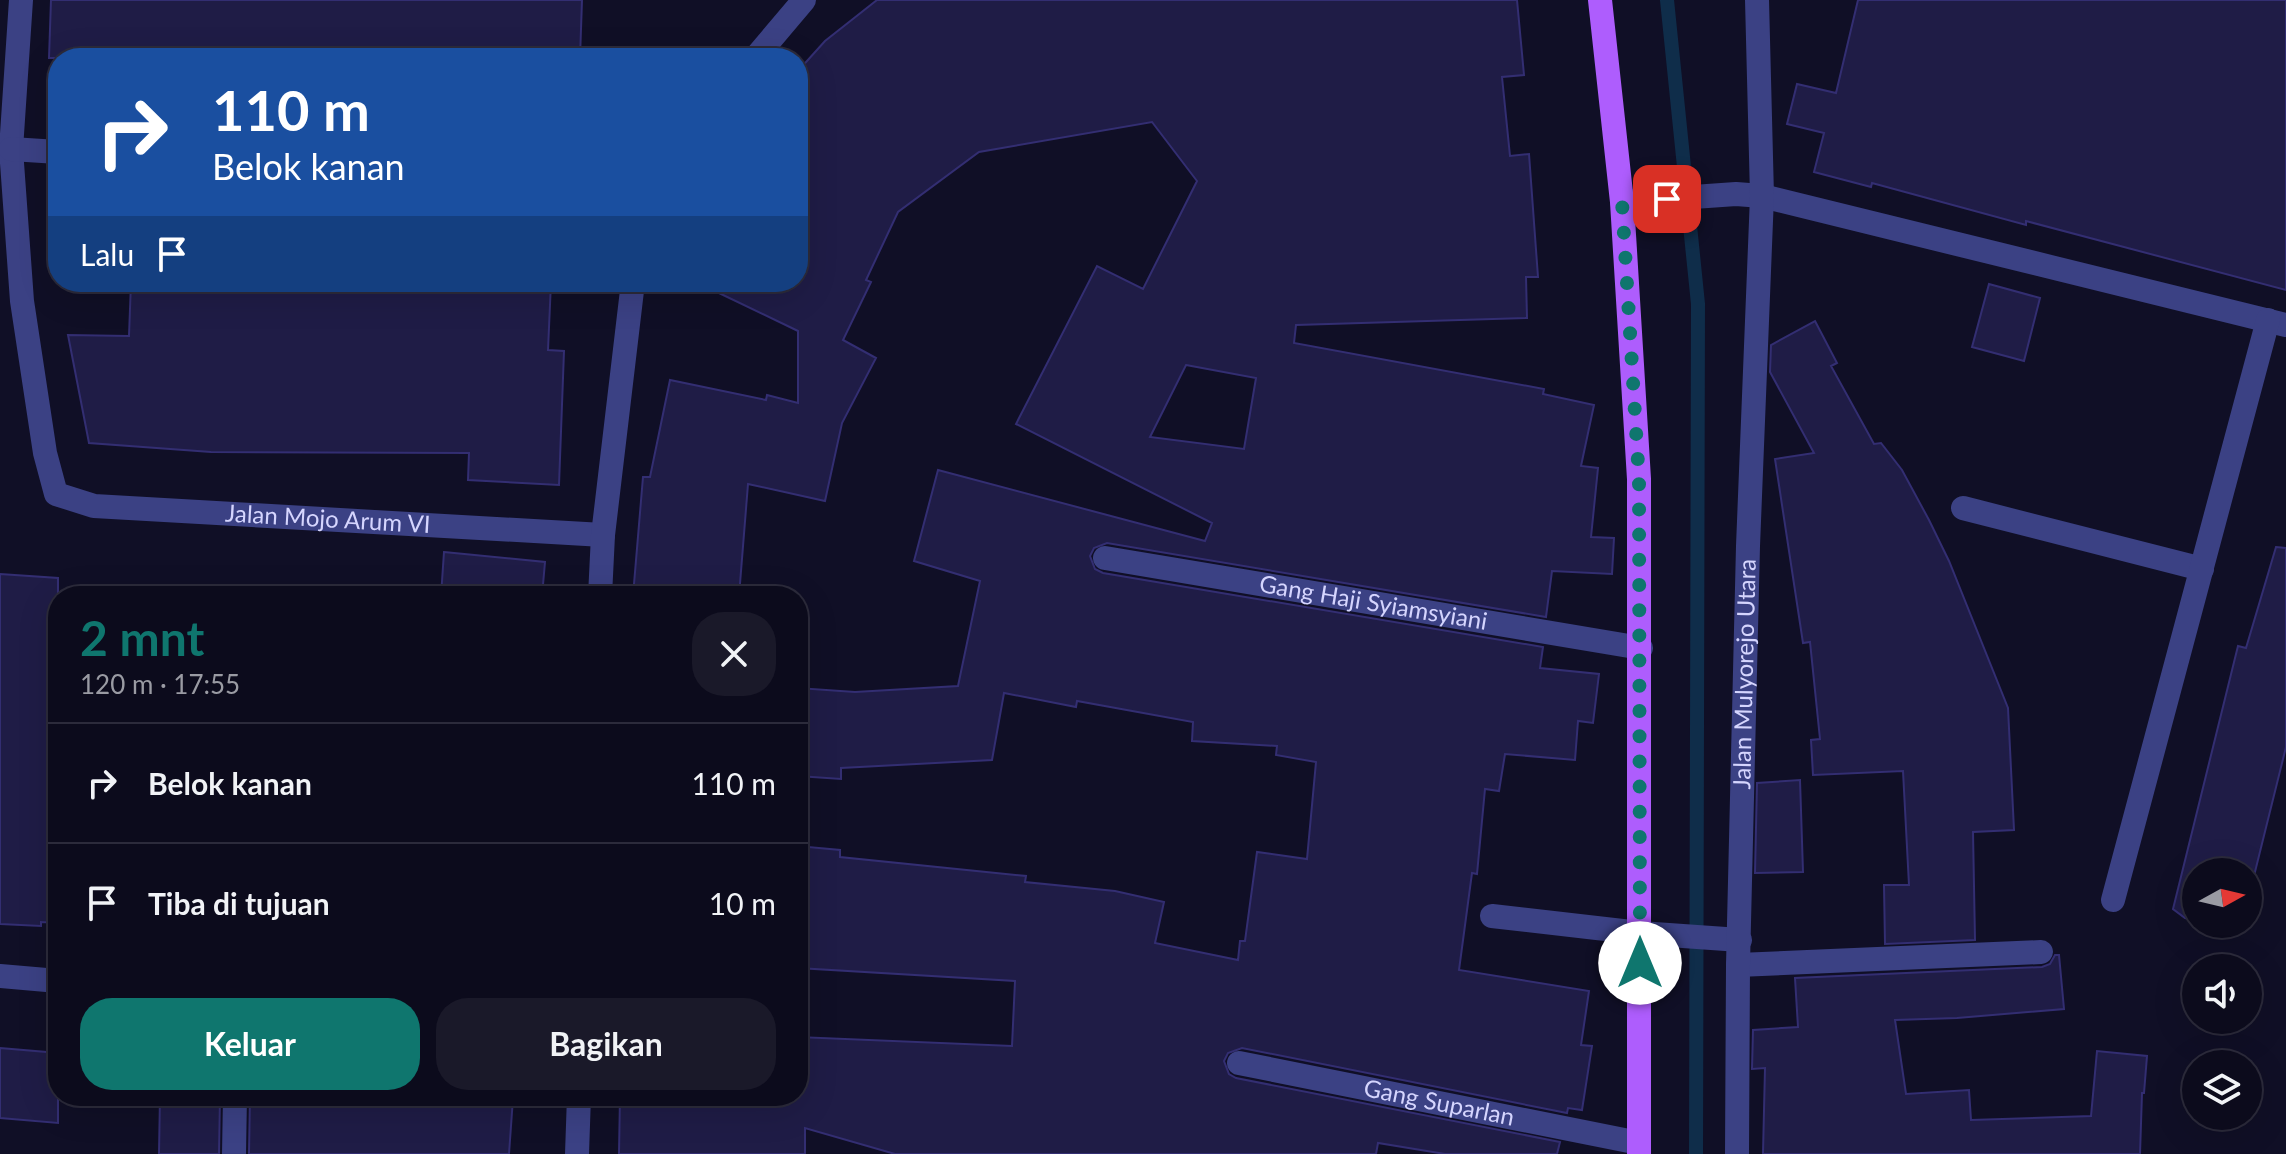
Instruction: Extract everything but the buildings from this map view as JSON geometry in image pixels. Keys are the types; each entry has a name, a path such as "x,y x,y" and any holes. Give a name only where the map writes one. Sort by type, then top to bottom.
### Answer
{"main road":[{"path":"1600,0 1622,202 1639,479 1639,1148"}],"street":[{"path":"21,0 11,149 48,151"},
{"path":"763,48 804,0"},
{"name":"Jalan Mulyorejo Utara","path":"1737,1154 1738,965 1748,546 1762,196 1757,0"},
{"name":"Jalan Mojo Arum VI","path":"11,149 22,301 45,453 56,494 94,506 603,535"},
{"path":"1622,202 1736,194 1762,196 2277,322 2202,569 2113,900"},
{"path":"600,586 603,535 632,292"},
{"path":"1963,508 2202,569"},
{"name":"Gang Haji Syiamsyiani","path":"1105,558 1641,648"},
{"path":"1492,916 1640,933 1740,940"},
{"path":"1738,965 2041,952"},
{"path":"0,976 48,980"},
{"name":"Gang Suparlan","path":"1239,1063 1639,1148"},
{"path":"234,1154 235,1106"},
{"path":"577,1154 579,1106"}],"waterway":[{"path":"1667,0 1698,304 1696,1154"}],"route":[{"path":"1640,963 1639,479 1622,202 1667,199"}]}
